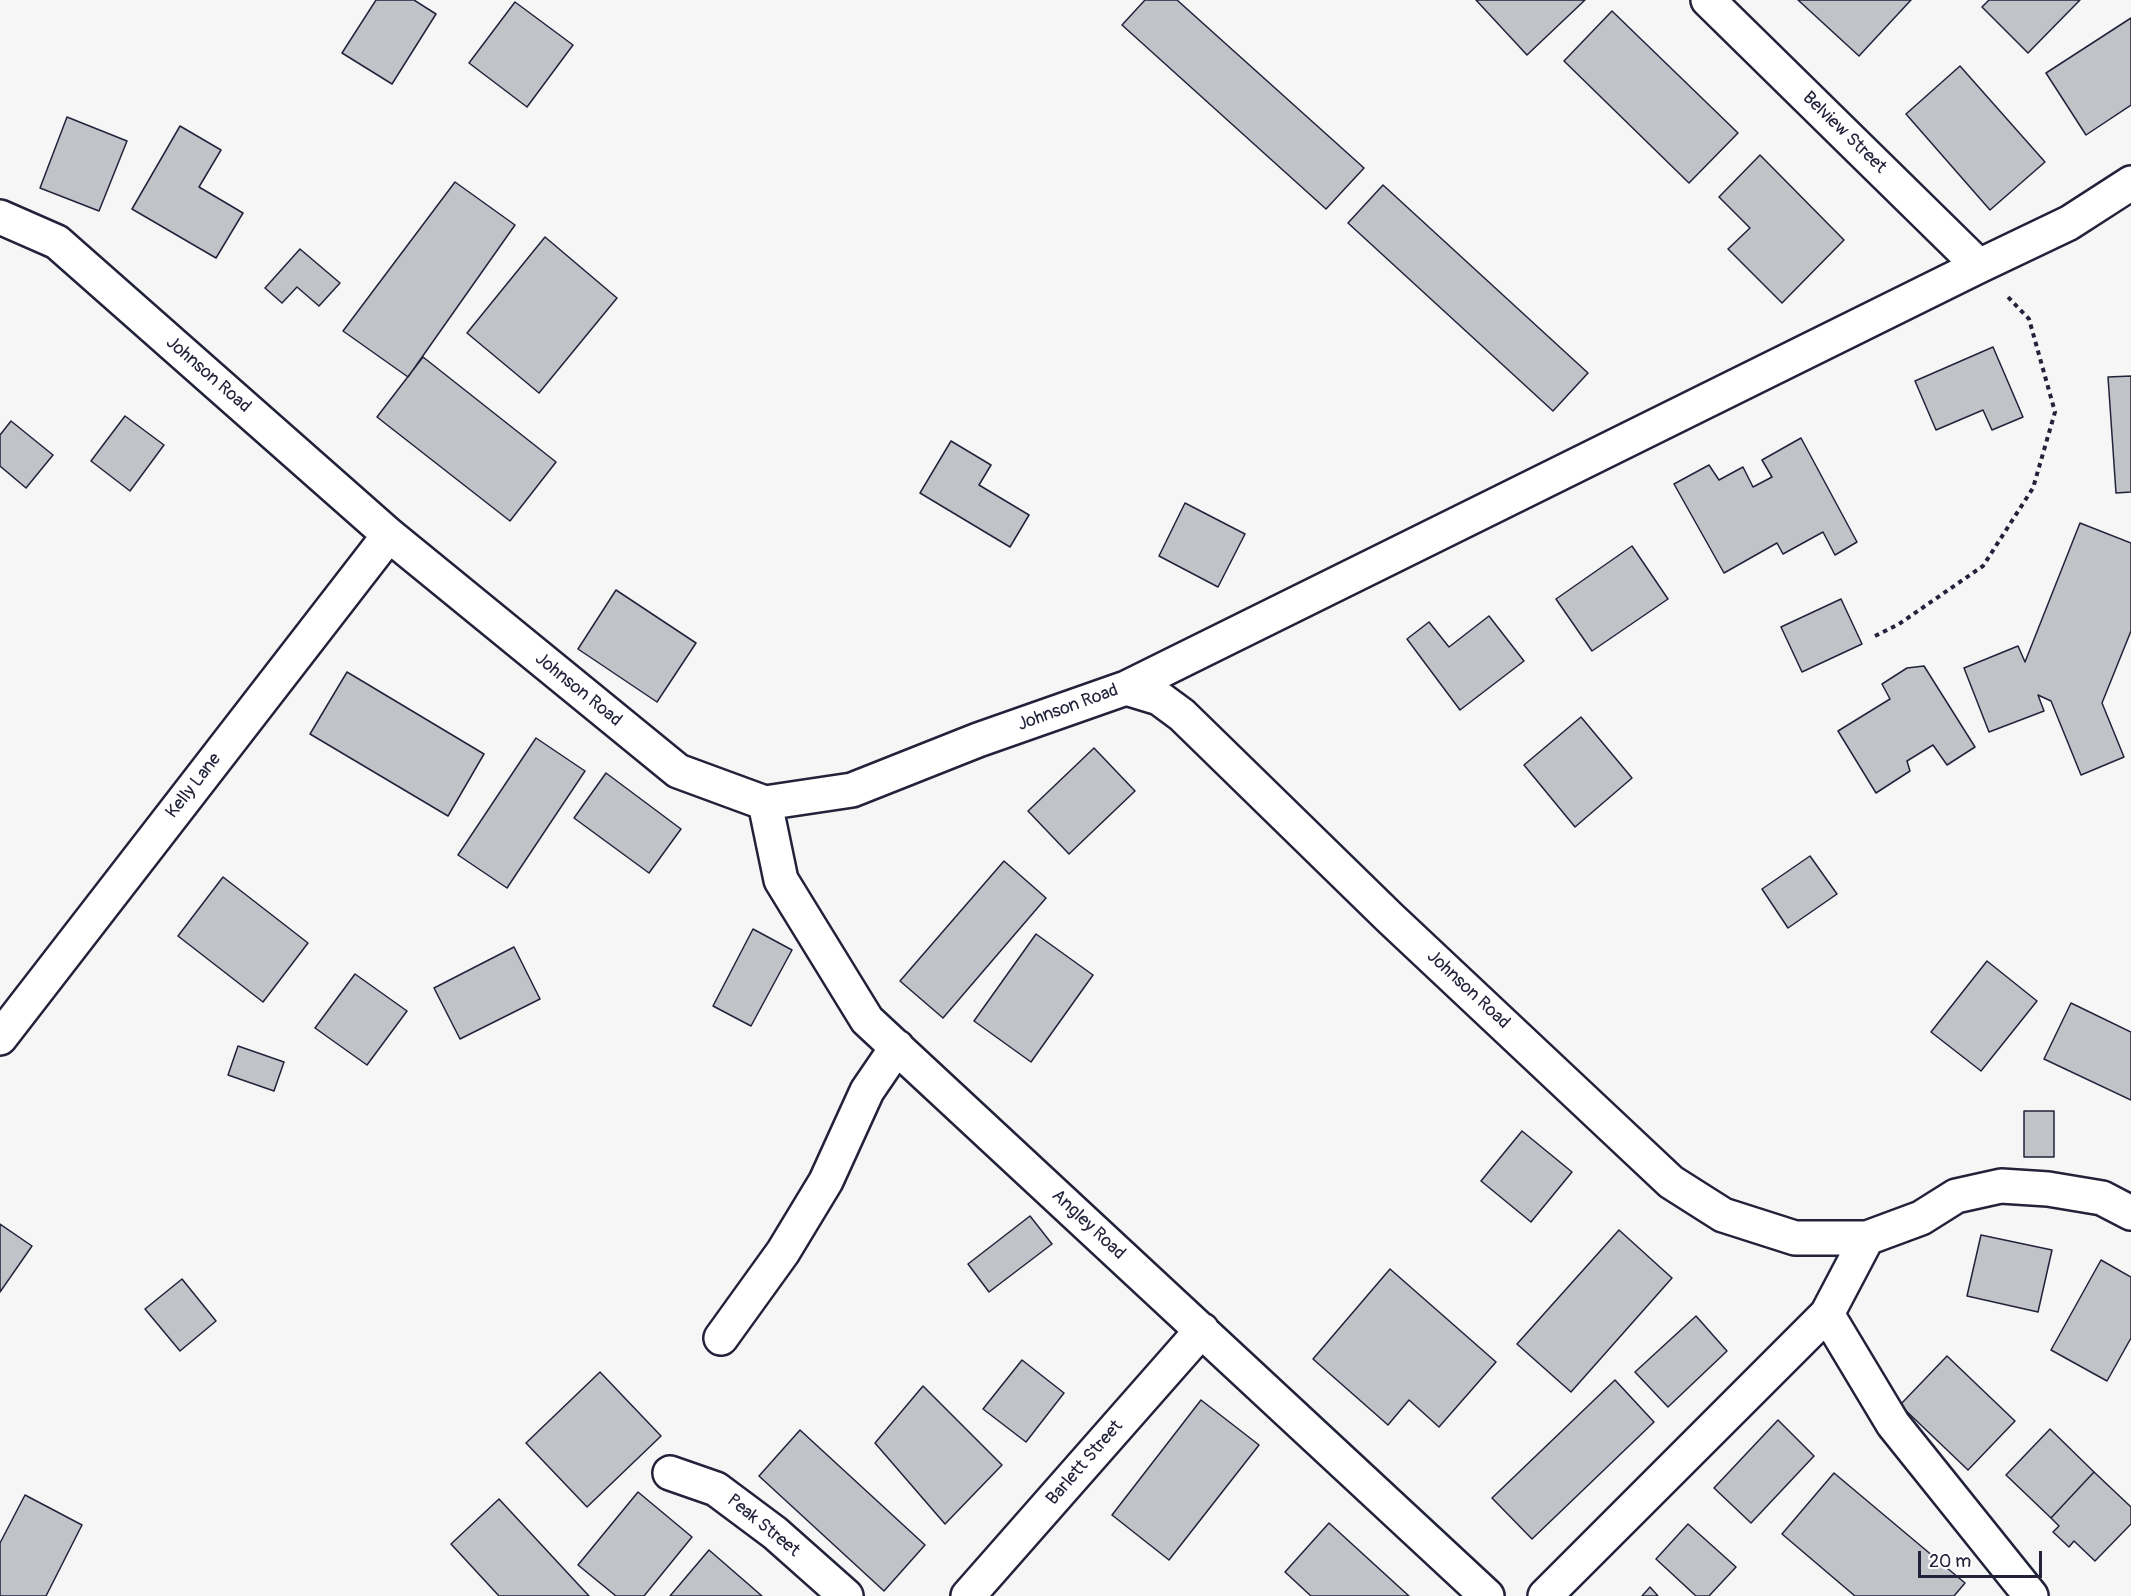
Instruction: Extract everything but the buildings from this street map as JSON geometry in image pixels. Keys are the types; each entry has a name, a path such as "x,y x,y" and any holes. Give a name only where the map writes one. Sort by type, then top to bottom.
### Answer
{"street":[{"name":"Belview Street","path":"1708,0 1979,266"},
{"path":"1126,688 2069,223 2131,183"},
{"name":"Johnson Road","path":"0,217 57,242 389,535 678,771 765,803 852,790 978,740 1126,688 1159,698 1182,715 1389,916 1671,1182 1723,1215 1795,1238 1867,1238 1921,1218 1956,1196 2001,1186 2048,1189 2102,1198 2131,1213"},
{"name":"Kelly Lane","path":"0,1038 389,535"},
{"name":"Angley Road","path":"765,803 781,880 867,1020 1487,1596"},
{"path":"721,1338 783,1252 814,1201 826,1181 867,1091 897,1047"},
{"path":"1545,1596 1827,1314 1867,1238"},
{"path":"1827,1314 1893,1424 2031,1596"},
{"name":"Barlett Street","path":"968,1596 1203,1330"},
{"name":"Peak Street","path":"670,1473 716,1489 775,1533 846,1596"}],"path":[{"path":"1875,636 1899,624 1983,566 2034,488 2055,412 2029,319 1979,266"}]}
